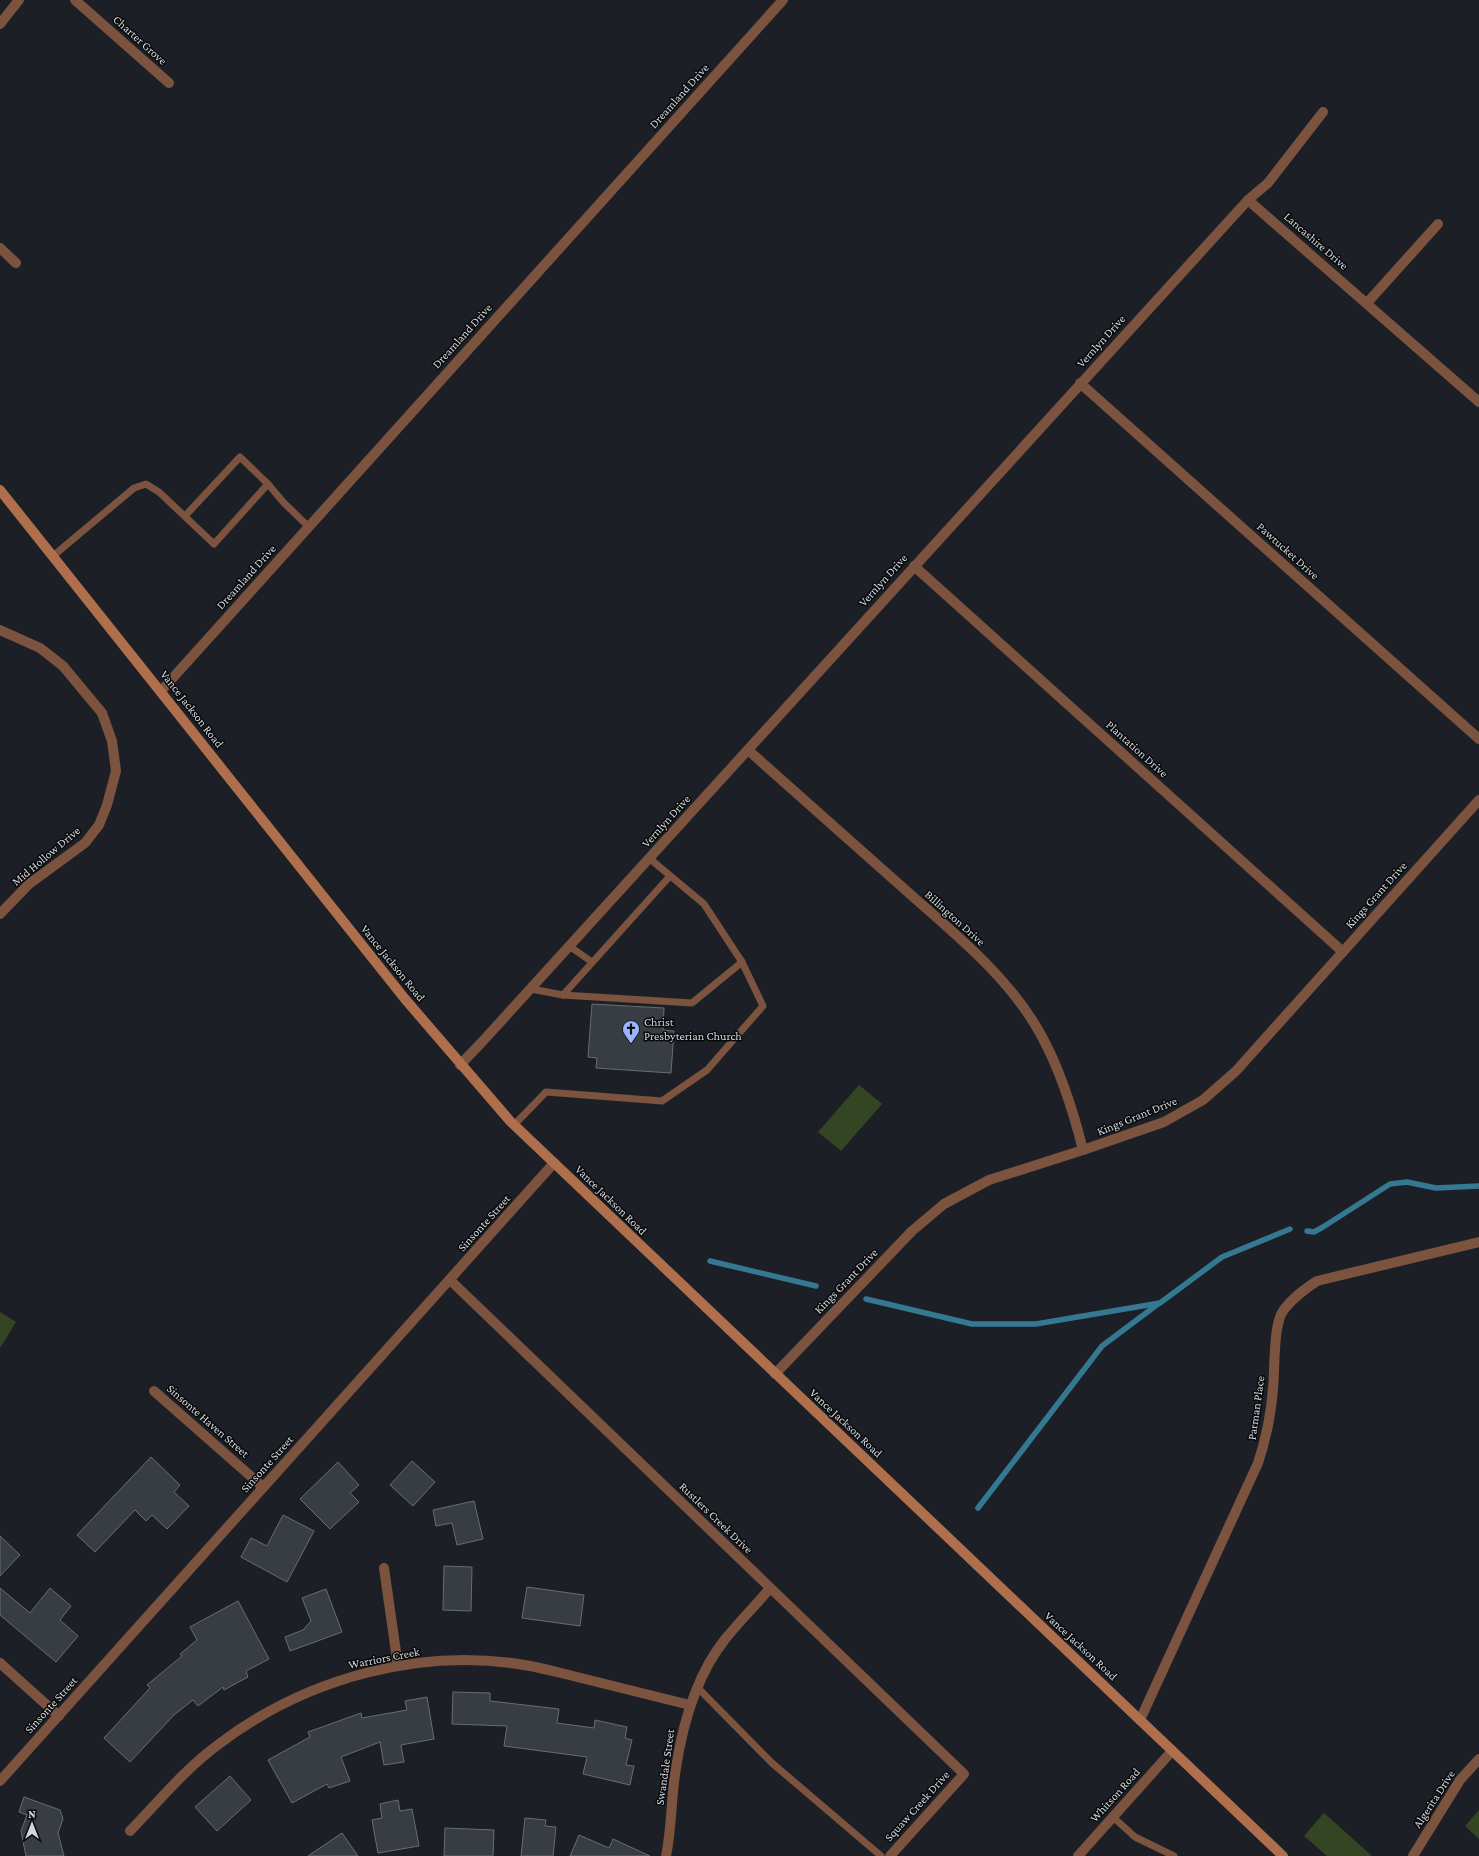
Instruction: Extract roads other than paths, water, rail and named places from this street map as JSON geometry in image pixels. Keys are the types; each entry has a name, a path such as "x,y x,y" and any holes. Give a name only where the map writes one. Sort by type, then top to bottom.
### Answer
{"main road":[{"name":"Vance Jackson Road","path":"0,490 405,999 460,1065 514,1125 1283,1856"}],"street":[{"path":"0,24 18,0"},
{"name":"Charter Grove","path":"75,0 169,83"},
{"name":"Dreamland Drive","path":"161,691 783,0"},
{"name":"Vernlyn Drive","path":"460,1065 531,989 1080,383 1248,200 1268,182 1323,112"},
{"name":"Lancashire Drive","path":"1248,200 1479,402"},
{"path":"1367,303 1438,224"},
{"path":"0,248 16,263"},
{"name":"Pawtucket Drive","path":"1080,383 1479,739"},
{"name":"Plantation Drive","path":"914,566 1343,952"},
{"name":"Mid Hollow Drive","path":"0,630 40,648 63,666 102,713 112,741 116,771 107,805 99,825 85,843 29,884 0,914"},
{"name":"Billington Drive","path":"748,750 979,956 1014,996 1040,1034 1059,1073 1074,1114 1083,1150"},
{"name":"Kings Grant Drive","path":"775,1374 912,1231 944,1204 989,1180 1164,1122 1203,1100 1236,1070 1479,800"},
{"name":"Sinsonte Street","path":"0,1782 554,1163"},
{"name":"Parman Place","path":"1140,1720 1258,1463 1268,1428 1273,1389 1276,1339 1282,1312 1298,1294 1318,1281 1479,1242"},
{"name":"Rustlers Creek Drive","path":"450,1280 964,1774"},
{"name":"Sinsonte Haven Street","path":"154,1391 263,1487"},
{"path":"384,1568 398,1666"},
{"name":"Swandale Street","path":"666,1856 670,1837 676,1769 683,1730 690,1705 710,1662 725,1639 770,1588"},
{"name":"Warriors Creek","path":"130,1831 187,1771 218,1744 251,1721 318,1688 358,1675 398,1666 441,1661 483,1661 530,1666 690,1705"},
{"path":"0,1664 59,1716"},
{"name":"Whitson Road","path":"1078,1856 1172,1751"},
{"name":"Algerita Drive","path":"1413,1856 1460,1780 1479,1759"},
{"name":"Squaw Creek Drive","path":"890,1856 964,1774"}],"lane":[{"path":"185,516 240,457 309,527"},
{"path":"53,556 134,488 146,484 159,492 214,544 268,484"},
{"path":"514,1125 546,1092 662,1101 707,1070 763,1006 742,962 704,904 649,858"},
{"path":"563,995 670,876"},
{"path":"569,946 592,962"},
{"path":"531,989 563,995 692,1003 742,962"},
{"path":"697,1688 772,1763 881,1856"},
{"path":"1113,1817 1135,1837 1174,1856"}],"waterway":[{"path":"1307,1231 1314,1232 1323,1227 1390,1184 1407,1182 1436,1188 1479,1186"},
{"path":"866,1299 972,1324 1036,1324 1160,1303 1222,1257 1290,1229"},
{"path":"710,1261 816,1286"},
{"path":"978,1508 1102,1346 1158,1304"}],"place":[{"name":"Christ Presbyterian Church","path":"631,1044"}]}
